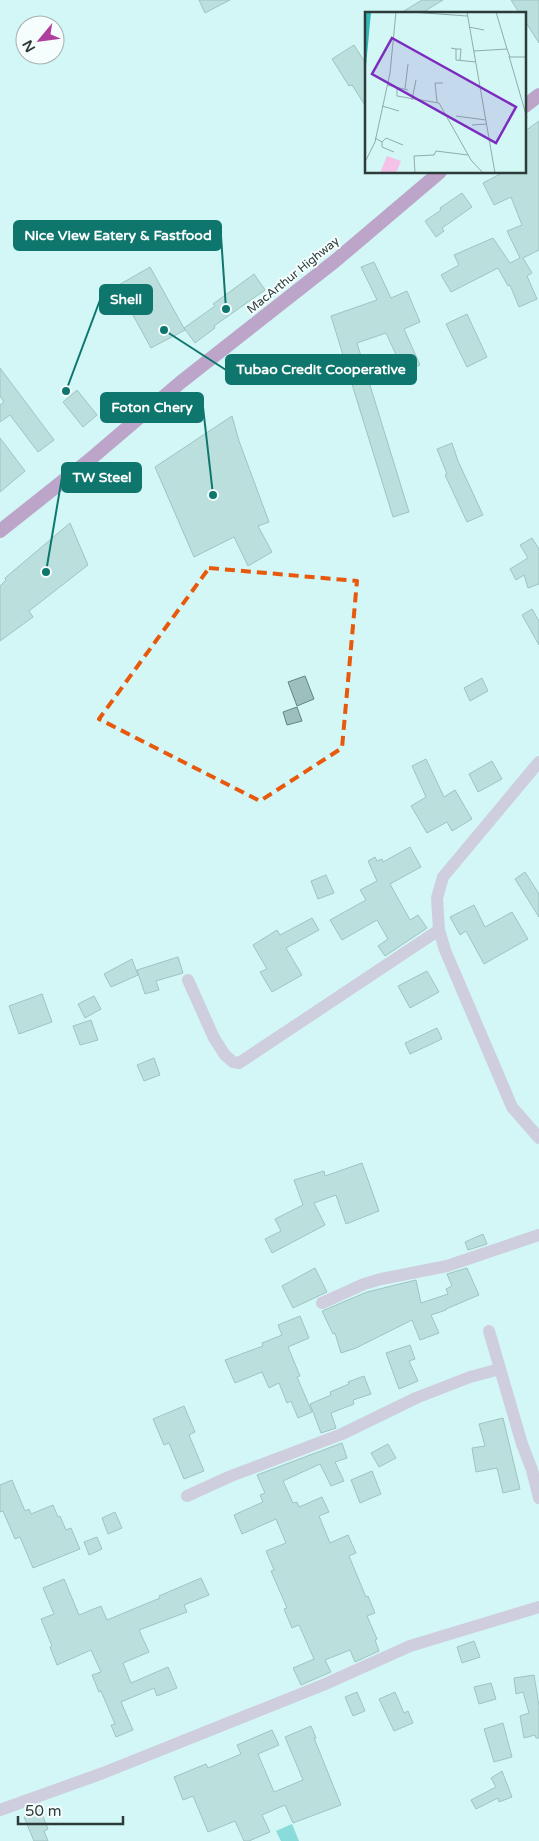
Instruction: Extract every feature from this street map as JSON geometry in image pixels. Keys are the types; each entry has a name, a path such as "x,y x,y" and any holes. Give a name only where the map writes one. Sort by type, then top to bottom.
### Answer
{"highway":[{"path":"526,105 539,95"},
{"name":"MacArthur Highway","path":"0,531 87,462 181,382 335,261 438,174"}],"street":[{"path":"539,762 443,877 437,898 439,930 445,950 509,1101 522,1120 539,1138"},
{"path":"188,980 221,1049 232,1062 239,1063 439,930"},
{"path":"322,1303 372,1282 446,1266 539,1235"},
{"path":"489,1331 522,1444 536,1468 539,1498"},
{"path":"187,1496 231,1476 342,1434 416,1398 500,1369"},
{"path":"0,1810 103,1773 322,1685 410,1646 539,1608"}],"highlighted area":[{"path":"209,568 357,581 342,748 260,801 99,719"}],"water":[{"path":"292,1824 299,1841 281,1841 276,1831"}],"building":[{"path":"199,0 230,0 205,13"},
{"path":"422,0 443,0 423,12 402,12"},
{"path":"511,0 539,0 539,43 526,23 526,12 519,12"},
{"path":"354,45 365,62 365,105 352,85 349,86 332,59"},
{"path":"539,121 539,250 523,258 532,273 527,276 537,299 519,307 510,285 508,286 498,268 451,292 441,275 459,265 454,255 493,238 510,263 520,258 507,231 522,225 511,197 494,205 483,183 500,174 526,174 526,130"},
{"path":"462,193 472,207 442,228 444,231 436,237 425,221"},
{"path":"374,262 391,298 407,291 420,322 404,329 420,365 404,372 386,333 357,343 409,512 393,517 331,316 377,300 361,267"},
{"path":"150,267 185,330 151,348 117,286"},
{"path":"254,274 265,290 214,326 215,328 195,343 184,328 215,306 213,304"},
{"path":"467,314 487,357 467,367 446,324"},
{"path":"0,368 54,440 38,452 10,415 0,422 0,405 4,402 0,396"},
{"path":"77,390 97,415 83,427 63,402"},
{"path":"232,416 239,441 269,522 258,526 272,552 248,566 234,537 194,557 155,467"},
{"path":"0,438 25,471 0,492"},
{"path":"452,443 458,461 483,515 467,522 445,475 447,474 437,449"},
{"path":"70,523 88,565 29,611 33,617 0,641 0,586 6,580 5,578"},
{"path":"532,538 539,549 539,584 528,588 524,575 516,580 510,569 528,558 520,545"},
{"path":"532,609 539,621 539,645 522,615"},
{"path":"305,676 314,699 297,706 288,682"},
{"path":"482,678 488,691 470,701 464,688"},
{"path":"297,707 302,721 287,725 283,712"},
{"path":"426,759 444,797 455,790 472,819 452,831 447,822 427,833 411,806 426,797 412,766"},
{"path":"492,761 502,779 478,792 469,774"},
{"path":"410,847 421,867 390,884 410,920 418,915 427,928 385,956 378,946 388,939 377,920 342,940 330,920 366,900 360,890 377,881 368,861 375,857 377,861 382,859 383,862"},
{"path":"525,872 539,894 539,917 515,879"},
{"path":"326,875 334,893 318,899 311,881"},
{"path":"474,905 485,927 512,912 528,939 484,964 466,931 460,935 450,917"},
{"path":"312,918 319,930 286,948 302,975 272,992 260,972 267,969 253,945 277,930 280,935"},
{"path":"178,957 183,973 156,981 159,990 145,994 137,970"},
{"path":"132,959 138,975 111,987 104,974"},
{"path":"427,971 439,992 410,1008 398,986"},
{"path":"42,994 52,1022 19,1034 9,1006"},
{"path":"94,996 101,1009 85,1018 78,1004"},
{"path":"91,1020 98,1040 80,1045 73,1026"},
{"path":"437,1028 442,1039 410,1054 405,1043"},
{"path":"154,1058 160,1075 144,1081 137,1065"},
{"path":"362,1163 379,1211 346,1224 336,1195 314,1203 325,1225 272,1253 265,1239 281,1231 275,1219 303,1205 294,1180 324,1171 325,1176"},
{"path":"483,1234 487,1244 468,1250 465,1242"},
{"path":"315,1268 327,1292 293,1308 282,1286"},
{"path":"467,1268 479,1295 431,1315 439,1333 420,1340 412,1320 356,1348 341,1353 335,1333 333,1334 322,1311 367,1292 416,1280 421,1303 448,1294 446,1289 452,1286 447,1274"},
{"path":"300,1316 309,1338 288,1347 300,1376 297,1377 312,1412 298,1418 291,1401 287,1403 279,1383 269,1388 262,1372 235,1383 225,1360 263,1346 262,1343 282,1335 278,1325"},
{"path":"410,1345 415,1359 409,1361 418,1381 399,1389 386,1353"},
{"path":"364,1376 371,1394 353,1400 354,1404 331,1413 336,1428 321,1433 310,1404 331,1395 330,1392 349,1384 348,1382"},
{"path":"184,1406 195,1432 189,1435 204,1471 184,1479 169,1443 164,1445 153,1419"},
{"path":"503,1418 520,1489 503,1493 497,1468 476,1472 472,1448 485,1446 479,1424"},
{"path":"342,1443 347,1458 335,1462 344,1481 331,1486 320,1464 283,1481 293,1503 297,1502 299,1507 322,1497 329,1512 319,1516 330,1543 348,1535 356,1553 349,1556 366,1597 368,1596 375,1613 367,1616 377,1639 375,1640 379,1651 355,1662 350,1650 325,1660 331,1672 301,1685 293,1668 314,1659 299,1625 292,1628 284,1609 287,1608 271,1571 274,1570 266,1551 286,1543 276,1519 242,1534 234,1515 263,1502 260,1495 265,1493 257,1475"},
{"path":"388,1444 396,1458 379,1467 371,1453"},
{"path":"372,1471 381,1494 360,1503 351,1480"},
{"path":"12,1480 25,1511 29,1509 31,1514 53,1505 66,1530 71,1528 80,1549 33,1568 20,1537 15,1539 3,1511 0,1512 0,1485"},
{"path":"115,1512 122,1528 108,1534 102,1518"},
{"path":"97,1537 102,1549 89,1555 84,1542"},
{"path":"201,1578 209,1595 184,1605 187,1612 139,1630 149,1652 123,1663 131,1683 168,1667 177,1688 157,1696 154,1688 121,1702 133,1730 116,1737 111,1725 115,1724 92,1675 101,1672 91,1650 57,1665 50,1647 52,1646 41,1619 54,1614 43,1588 64,1579 79,1615 101,1606 107,1620 160,1598 159,1596"},
{"path":"474,1641 480,1657 462,1663 457,1647"},
{"path":"534,1675 539,1706 539,1738 536,1738 535,1735 524,1738 520,1716 529,1713 523,1692 516,1694 514,1678"},
{"path":"491,1683 496,1699 479,1704 474,1687"},
{"path":"357,1692 365,1711 353,1716 345,1697"},
{"path":"395,1692 404,1713 408,1711 413,1723 394,1731 379,1699"},
{"path":"503,1723 512,1757 494,1762 484,1729"},
{"path":"311,1726 341,1805 293,1823 285,1805 262,1815 270,1832 249,1841 244,1841 235,1821 208,1832 193,1796 183,1800 174,1777 206,1764 208,1768 241,1754 237,1745 272,1730 279,1745 258,1754 274,1792 303,1780 285,1737"},
{"path":"502,1771 512,1797 499,1802 498,1798 476,1809 471,1800 496,1787 491,1778"},
{"path":"40,1809 48,1829 44,1831 48,1841 34,1841 24,1817"}],"place":[{"name":"Nice View Eatery & Fastfood","path":"226,309"},
{"name":"Tubao Credit Cooperative","path":"164,330"},
{"name":"Shell","path":"66,391"},
{"name":"Foton Chery","path":"213,495"},
{"name":"TW Steel","path":"46,572"}]}
